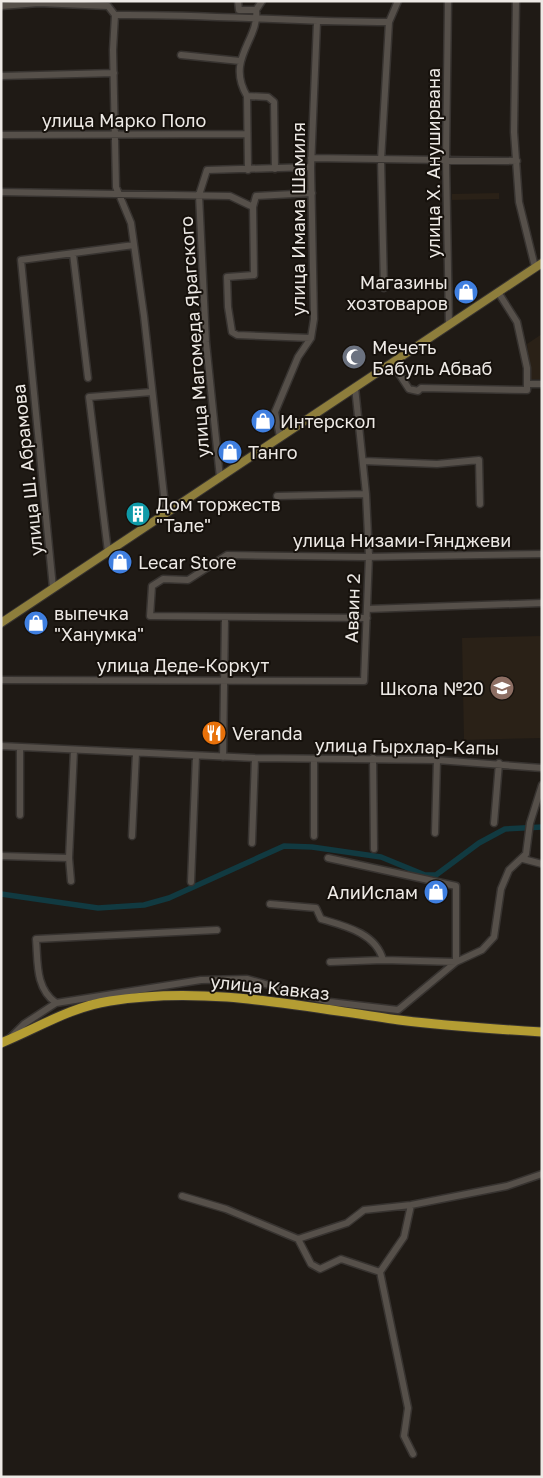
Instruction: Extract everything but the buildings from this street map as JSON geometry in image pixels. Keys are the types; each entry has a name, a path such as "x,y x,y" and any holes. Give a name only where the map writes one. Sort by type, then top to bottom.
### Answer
{"highway":[{"name":"улица Кавказ","path":"5,1042 68,1011 110,1001 180,994 250,998 399,1020 542,1032"}],"main road":[{"path":"2,623 539,265"}],"street":[{"path":"238,1 239,10 256,10"},
{"path":"248,170 247,96 240,86 240,61 257,20 256,10 262,1"},
{"path":"384,288 381,160 389,22 398,1"},
{"name":"улица Х. Ануширвана","path":"448,1 446,160 449,325"},
{"path":"516,1 514,132 519,202 539,265"},
{"path":"1,6 20,3 108,6 115,15 114,73 118,195 131,223 166,514"},
{"path":"115,15 188,14 257,20 389,22"},
{"name":"улица Имама Шамиля","path":"280,437 275,412 298,357 311,338 314,319 311,158 317,22"},
{"path":"180,55 240,61"},
{"path":"1,76 114,73"},
{"path":"247,96 268,97 274,102 275,169"},
{"name":"улица Марко Поло","path":"1,135 247,134"},
{"path":"311,158 517,160"},
{"path":"199,195 207,170 275,169 311,166"},
{"path":"1,192 230,196 253,207"},
{"path":"311,338 237,335 232,332 228,307 227,277 254,275 253,207 256,196 312,192"},
{"name":"улица Магомеда Ярагского","path":"199,195 206,342 220,478"},
{"path":"88,378 74,254 134,245"},
{"name":"улица Ш. Абрамова","path":"53,588 21,260 74,254"},
{"path":"498,292 517,322 526,368 527,387"},
{"path":"392,363 409,389 418,391 422,388 527,387 542,384"},
{"name":"Аваин 2","path":"355,387 366,494 369,556 364,681"},
{"path":"108,552 89,397 152,392"},
{"path":"363,461 437,464 479,460 480,504"},
{"path":"277,496 366,494"},
{"name":"улица Низами-Гянджеви","path":"225,617 150,616 152,586 163,579 188,580 227,556 542,554"},
{"path":"366,608 542,603"},
{"path":"1,617 2,623"},
{"path":"223,757 225,617 368,618"},
{"name":"улица Деде-Коркут","path":"1,680 364,681"},
{"name":"улица Гырхлар-Капы","path":"1,746 223,757 437,760 499,763 542,768"},
{"path":"20,747 20,814"},
{"path":"71,881 69,858 74,750"},
{"path":"132,836 136,753"},
{"path":"191,882 196,756"},
{"path":"252,843 255,758"},
{"path":"373,758 374,849"},
{"path":"314,759 314,836"},
{"path":"435,832 437,760"},
{"path":"494,823 499,763"},
{"path":"5,1042 24,1024 56,1003 202,980 247,979 330,1002 393,1010 406,1005 456,962 482,950 494,937 505,878 514,864 523,859 530,839 530,822 542,785"},
{"path":"1,856 69,858"},
{"path":"328,858 456,886 456,962"},
{"path":"523,859 542,864"},
{"path":"270,904 316,908 321,919 350,928 368,937 381,950 383,960"},
{"path":"56,1003 47,996 39,980 36,939 217,930"},
{"path":"330,962 383,960 456,962"},
{"path":"399,1020 406,1005"},
{"path":"298,1239 346,1223 364,1210 411,1205 507,1186 542,1174"},
{"path":"182,1196 226,1209 298,1239 311,1264 320,1268 342,1259 380,1272"},
{"path":"411,1205 404,1237 380,1272 408,1408 404,1436 413,1454"}],"shaded area":[{"path":"499,193 499,199 452,200 452,194"},
{"path":"542,334 542,379 531,379 527,344"},
{"name":"Школа №20","path":"542,636 542,738 464,740 462,638"}],"waterway":[{"path":"1,894 98,908 144,905 169,898 284,846 312,847 381,857 425,875 436,875 479,843 505,829 542,827"}],"place":[{"name":"Магазины хозтоваров","path":"466,292"},
{"name":"Мечеть Бабуль Абваб","path":"354,357"},
{"name":"Интерскол","path":"263,421"},
{"name":"Танго","path":"230,452"},
{"name":"Дом торжеств \"Тале\"","path":"138,514"},
{"name":"Lecar Store","path":"120,562"},
{"name":"выпечка \"Ханумка\"","path":"36,623"},
{"name":"Школа №20","path":"502,688"},
{"name":"Veranda","path":"214,733"},
{"name":"АлиИслам","path":"436,892"}]}
